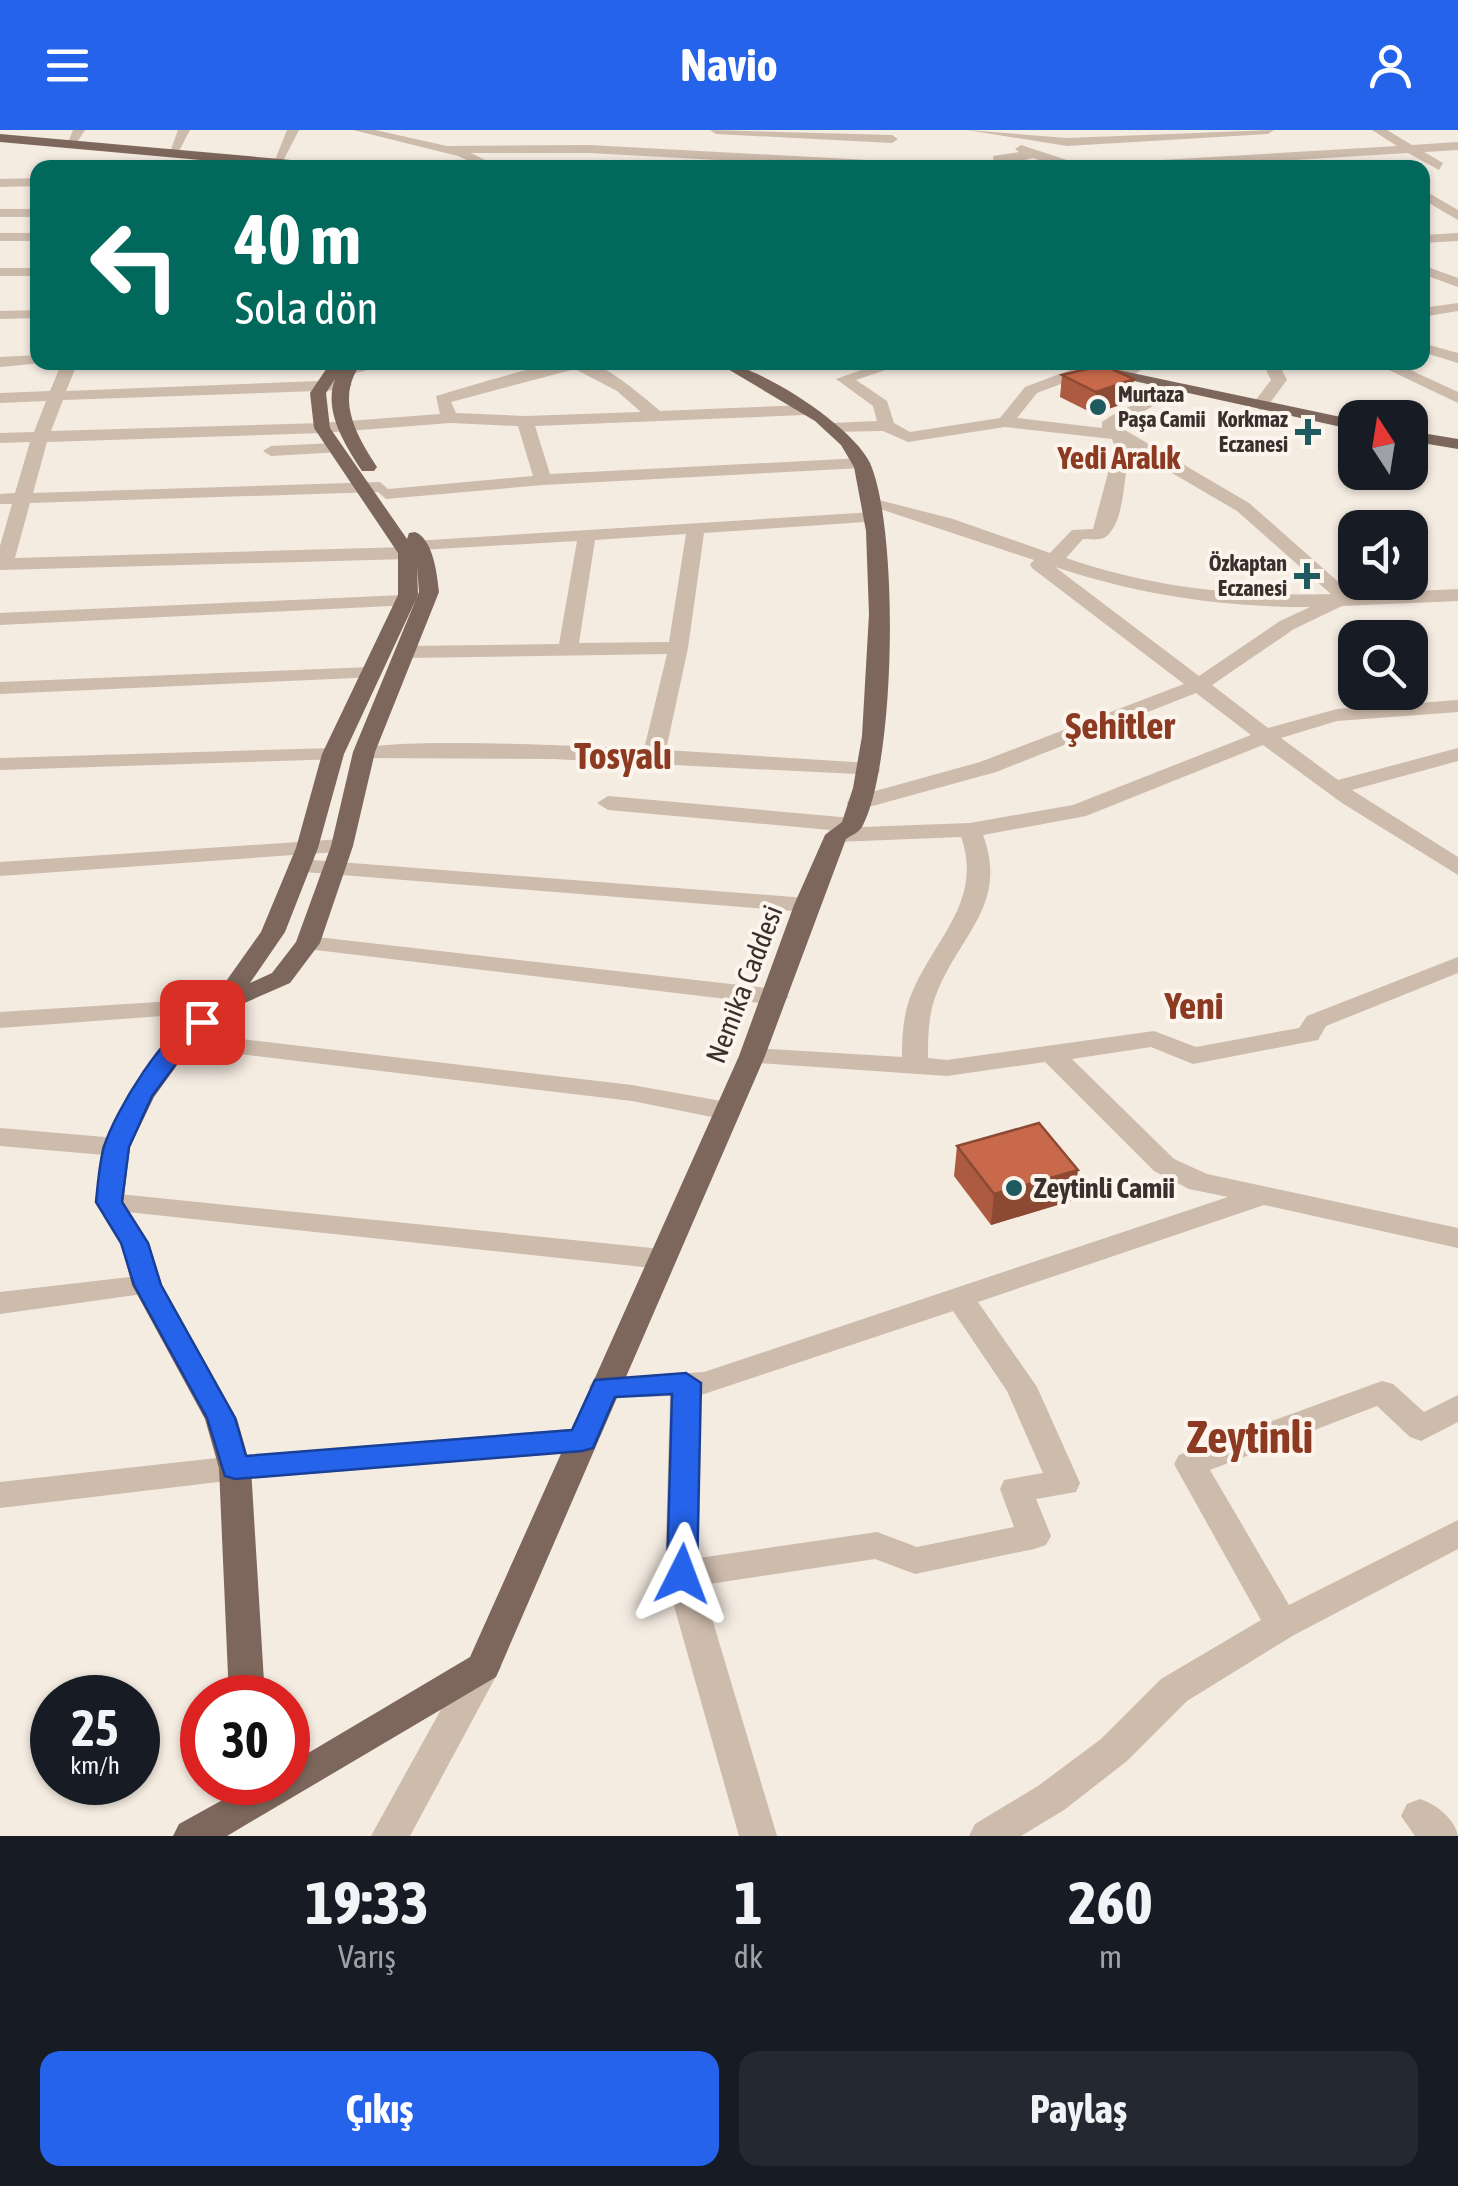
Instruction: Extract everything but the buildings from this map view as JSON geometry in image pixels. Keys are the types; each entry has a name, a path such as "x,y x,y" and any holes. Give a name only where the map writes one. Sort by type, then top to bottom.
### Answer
{"main road":[{"path":"0,140 70,144 174,160"},
{"path":"0,140 174,160"},
{"name":"Nemika Caddesi","path":"483,1667 752,1056 806,905 849,821 869,770 875,714 872,510 862,463 818,412 804,410 737,370"},
{"path":"1091,370 1338,421"},
{"path":"341,373 332,427 335,448 377,489"},
{"path":"221,1006 281,978 308,943 339,858 364,752 429,592 414,549 332,427"},
{"path":"1428,439 1458,444"},
{"path":"246,1675 235,1468 221,1418 147,1285 134,1243 109,1202 116,1147 141,1095 182,1040 221,1006 274,932 304,857 333,754 404,601 414,549"},
{"path":"310,1761 483,1667"},
{"path":"192,1836 235,1805"}],"street":[{"path":"70,144 79,130"},
{"path":"174,160 184,130"},
{"path":"281,160 293,130"},
{"path":"359,130 448,150 474,160"},
{"path":"716,130 893,134 889,160"},
{"path":"972,130 1066,142 1191,132 1280,134 1314,155"},
{"path":"1378,130 1429,160"},
{"path":"1139,160 1191,132"},
{"path":"1004,134 1013,146 1053,160"},
{"path":"555,136 569,160"},
{"path":"1236,160 1458,146"},
{"path":"448,150 566,149 692,160"},
{"path":"998,160 1034,154"},
{"path":"1430,161 1439,166"},
{"path":"1430,167 1455,165"},
{"path":"0,183 30,182"},
{"path":"1430,198 1458,216"},
{"path":"0,213 30,213"},
{"path":"0,237 30,237"},
{"path":"1430,239 1458,237"},
{"path":"0,272 30,272"},
{"path":"1430,272 1458,283"},
{"path":"1430,311 1458,306"},
{"path":"0,314 30,314"},
{"path":"1430,349 1458,358"},
{"path":"0,362 30,360"},
{"path":"67,370 40,437 2,564 414,549 872,510 975,530 1019,549 1170,593 1252,598 1338,597"},
{"path":"450,418 442,398 552,370"},
{"path":"592,370 624,388 656,416"},
{"path":"875,370 844,379 881,404 886,426"},
{"path":"1004,422 1031,390 1083,370"},
{"path":"1122,376 1132,370"},
{"path":"1260,405 1279,380 1274,370"},
{"path":"1397,370 1458,398"},
{"path":"0,398 341,373"},
{"path":"1177,388 1153,406 1129,410 1108,425 1243,507 1338,591"},
{"path":"0,438 332,427 450,418 525,420 804,410"},
{"path":"525,420 543,480"},
{"path":"832,428 886,426 908,436 1004,422 1119,435"},
{"path":"1055,558 1078,534 1099,534 1114,510 1116,463 1124,447 1119,435"},
{"path":"271,451 335,448"},
{"path":"0,500 377,489 862,463"},
{"path":"654,754 678,648 696,527"},
{"path":"568,648 587,534"},
{"path":"1019,549 1334,788 1373,816 1409,831 1458,868"},
{"path":"1428,596 1458,596"},
{"path":"849,821 1199,685 1287,626 1339,600"},
{"path":"0,619 404,601"},
{"path":"405,652 678,648"},
{"path":"0,688 370,673"},
{"path":"608,803 970,830 1078,811 1184,772 1265,736 1336,715 1458,706"},
{"path":"364,752 453,749 654,754 869,770"},
{"path":"0,764 333,754"},
{"path":"1334,788 1458,754"},
{"path":"915,1067 923,995 980,891 981,859 970,830"},
{"path":"0,870 339,858 806,905"},
{"path":"308,943 776,996"},
{"path":"752,1056 947,1068 1154,1038 1193,1056 1309,1034 1316,1020 1458,964"},
{"path":"0,1020 221,1006"},
{"path":"182,1040 632,1093 727,1111"},
{"path":"1052,1053 1164,1164 1200,1182 1458,1238"},
{"path":"0,1137 116,1147"},
{"path":"605,1387 705,1382 1260,1197"},
{"path":"109,1202 662,1258"},
{"path":"0,1302 147,1285"},
{"path":"682,1574 876,1544 915,1561 1034,1536 1016,1488 1064,1482 1021,1388 959,1297"},
{"path":"686,1383 682,1574 758,1836"},
{"path":"1282,1625 1190,1464 1382,1392 1421,1429 1458,1407"},
{"path":"0,1495 235,1468 582,1440"},
{"path":"988,1836 1052,1798 1114,1750 1174,1690 1282,1625 1458,1534"},
{"path":"390,1836 483,1667"}],"place":[{"name":"Murtaza Paşa Camii","path":"1098,407"},
{"name":"Korkmaz Eczanesi","path":"1308,432"},
{"name":"Özkaptan Eczanesi","path":"1307,576"},
{"name":"Zeytinli Camii","path":"1014,1188"}],"district":[{"name":"Yedi Aralık","path":"1119,458"},
{"name":"Şehitler","path":"1120,726"},
{"name":"Tosyalı","path":"623,756"},
{"name":"Yeni","path":"1194,1006"},
{"name":"Zeytinli","path":"1250,1437"}],"route":[{"path":"202,1022 182,1040 141,1095 116,1147 109,1202 134,1243 147,1285 221,1418 235,1468 582,1440 605,1387 686,1383 682,1574"}]}
